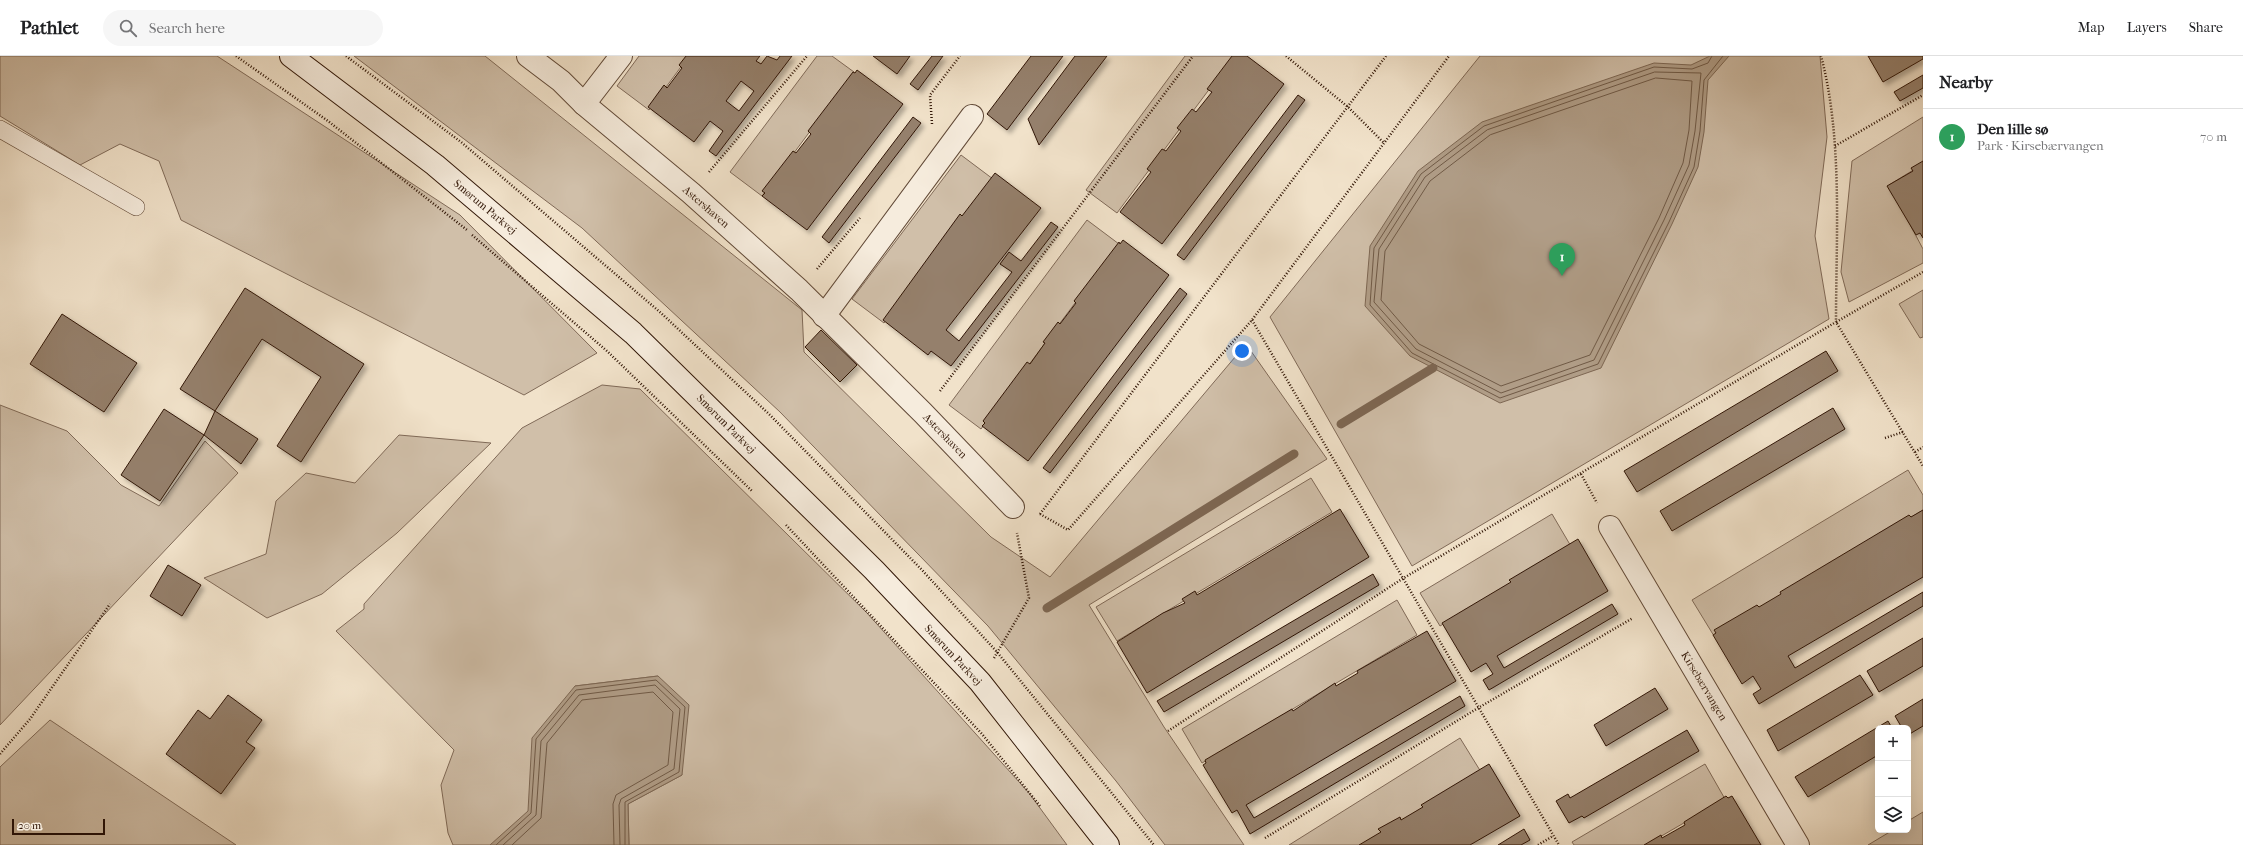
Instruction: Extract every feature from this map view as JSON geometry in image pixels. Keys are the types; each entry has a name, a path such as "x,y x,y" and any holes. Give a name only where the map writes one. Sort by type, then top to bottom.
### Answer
{"street":[{"name":"Smørum Parkvej","path":"291,56 435,165 633,333 874,570 980,682 1108,845"},
{"name":"Astershaven","path":"528,56 561,81 584,104 691,193 799,290 923,413 1014,507"},
{"path":"584,104 621,56"},
{"path":"824,316 972,116"},
{"name":"Kirsebærvangen","path":"1610,527 1798,845"}],"lane":[{"path":"0,129 136,207"}],"path":[{"path":"236,56 328,121 466,230 607,351 754,494"},
{"path":"691,193 807,56"},
{"path":"932,125 930,95 960,56"},
{"path":"923,413 1193,56"},
{"path":"1286,56 1348,107 1384,143"},
{"path":"1040,514 1386,56"},
{"path":"961,712 1029,598 1014,507 1040,514 1068,530 1252,320 1449,56"},
{"path":"1820,56 1828,84 1835,146 1836,322 1923,466"},
{"path":"1835,146 1923,94"},
{"path":"799,290 861,217"},
{"path":"1168,730 1402,579 1923,272"},
{"path":"1252,320 1402,579 1559,845"},
{"path":"1885,438 1903,432"},
{"path":"1915,452 1923,447"},
{"path":"1581,474 1610,527"},
{"path":"782,521 982,734 1042,808"},
{"path":"0,754 30,719 110,604"},
{"path":"1265,838 1478,708 1656,605"},
{"path":"1538,845 1554,836"}],"shaded area":[{"path":"0,56 217,56 460,215 597,353 524,395 181,220 159,161 120,144 80,165 0,116"},
{"path":"354,56 485,56 802,310 804,352 991,537 1050,577 1246,344 1327,459 1089,605 1164,727 1244,845 1165,845 1116,781 988,626 780,412 582,228"},
{"path":"639,56 689,56 649,110 617,86"},
{"path":"817,56 832,56 854,72 762,196 730,172"},
{"path":"1185,56 1234,56 1117,213 1086,190"},
{"path":"1480,56 1820,56 1827,137 1815,236 1829,319 1412,566 1270,317"},
{"path":"1923,117 1923,164 1889,185 1923,249 1923,263 1849,302 1841,272 1852,161"},
{"path":"961,155 993,179 884,323 852,299"},
{"path":"1087,220 1119,244 981,429 949,405"},
{"path":"1923,290 1923,337 1920,338 1899,304"},
{"path":"602,385 640,389 867,613 1029,793 1067,845 629,845 628,804 682,775 658,676 575,686 530,845 453,845 448,833 441,785 454,750 336,631 364,609 364,604 522,428"},
{"path":"0,405 67,431 121,485 159,506 205,441 238,473 0,725"},
{"path":"399,435 491,443 397,533 322,594 267,618 204,578 266,554 276,501 306,473 355,483"},
{"path":"1908,470 1923,495 1923,510 1714,636 1692,600"},
{"path":"1311,478 1332,512 1117,641 1096,607"},
{"path":"1552,514 1572,548 1440,626 1420,593"},
{"path":"1397,600 1417,635 1202,763 1182,729"},
{"path":"50,720 236,845 0,845 0,767"},
{"path":"1460,738 1481,772 1365,845 1289,845"},
{"path":"1705,764 1725,799 1646,845 1574,845 1572,842"},
{"path":"1923,812 1923,845 1868,845 1888,833 1911,833 1911,819"}],"water":[{"path":"1710,56 1729,56 1708,80 1704,132 1698,167 1672,224 1601,368 1500,403 1410,356 1365,306 1370,246 1418,171 1482,122 1654,63 1691,65"},
{"path":"658,676 689,705 682,775 628,804 629,845 490,845 528,811 532,738 575,686"}],"building":[{"path":"686,56 760,56 756,61 761,64 767,56 777,60 780,56 792,56 716,156 709,151 723,131 710,121 694,142 648,107 664,85 667,88 682,68 679,65","holes":["741,81 754,91 739,111 726,101"]},
{"path":"873,56 910,56 897,74"},
{"path":"932,56 943,56 918,90 910,84"},
{"path":"1031,56 1063,56 1007,130 987,114"},
{"path":"1075,56 1107,56 1039,145 1028,119"},
{"path":"1232,56 1247,56 1284,84 1162,244 1120,212 1151,172 1147,169 1162,149 1166,151 1181,131 1177,128 1192,109 1196,112 1212,92 1207,89"},
{"path":"1868,56 1923,56 1923,59 1883,82"},
{"path":"857,70 903,104 807,230 762,196 765,193 762,191 793,151 796,153 811,134 808,131 853,72 855,73"},
{"path":"1923,75 1923,88 1900,101 1894,92"},
{"path":"1298,95 1305,100 1184,260 1177,255"},
{"path":"913,117 921,123 829,243 822,237"},
{"path":"1923,161 1923,238 1920,233 1916,235 1887,186 1913,171 1911,168"},
{"path":"995,173 1041,208 946,330 959,341 1012,272 1000,264 1009,252 1021,261 1051,222 1058,227 951,366 931,351 928,355 883,320 960,214 962,216"},
{"path":"1123,240 1169,275 1028,461 982,426 985,423 983,421 1027,362 1030,364 1045,343 1043,342 1058,322 1060,324 1076,303 1074,301 1119,242 1120,244"},
{"path":"245,288 364,364 301,462 277,446 321,377 262,339 215,411 180,389"},
{"path":"1180,288 1187,294 1050,473 1043,468"},
{"path":"62,314 137,363 104,412 30,364"},
{"path":"821,330 857,365 840,382 805,347"},
{"path":"1826,351 1838,371 1637,492 1624,471"},
{"path":"1833,408 1845,429 1672,531 1660,511"},
{"path":"164,409 204,435 160,501 121,475"},
{"path":"215,411 258,439 241,464 204,435"},
{"path":"1340,509 1369,557 1147,693 1117,642 1163,613 1185,603 1182,599 1195,591 1197,595"},
{"path":"1923,510 1923,577 1788,656 1795,668 1923,592 1923,606 1759,704 1753,694 1761,689 1753,676 1742,684 1713,635 1716,633 1714,630 1757,605 1759,607 1781,594 1780,592 1909,515 1911,517"},
{"path":"1578,539 1608,591 1497,656 1504,668 1612,604 1618,614 1489,690 1483,680 1493,674 1486,663 1471,672 1442,623 1511,582 1509,580"},
{"path":"168,565 201,585 182,616 150,596"},
{"path":"1373,574 1379,585 1164,712 1157,701"},
{"path":"1427,631 1456,681 1246,805 1254,818 1460,696 1465,706 1250,834 1237,810 1232,813 1203,765 1206,763 1205,760 1292,709 1293,711 1335,683 1336,686 1358,673 1357,671"},
{"path":"1923,638 1923,666 1879,692 1867,671"},
{"path":"1860,675 1873,695 1778,751 1767,730"},
{"path":"1655,688 1668,709 1606,746 1594,725"},
{"path":"228,695 262,720 246,742 255,748 221,794 166,754 198,710 210,719"},
{"path":"1923,699 1923,726 1911,733 1911,725 1900,725 1895,716"},
{"path":"1888,721 1890,725 1881,725"},
{"path":"1875,729 1875,757 1808,797 1795,777"},
{"path":"1687,730 1699,751 1584,818 1582,816 1569,823 1556,801 1568,794 1570,798"},
{"path":"1489,764 1520,816 1470,845 1359,845 1381,832 1378,829 1400,817 1401,820 1423,807 1421,805"},
{"path":"1726,796 1728,798 1732,796 1761,845 1644,845 1661,835 1662,838 1685,825 1684,822"},
{"path":"1524,829 1530,840 1521,845 1498,845"}],"waterway":[{"path":"1341,424 1433,368"},
{"path":"1047,608 1294,454"}],"place":[{"name":"Den lille sø","path":"1562,276"}]}
